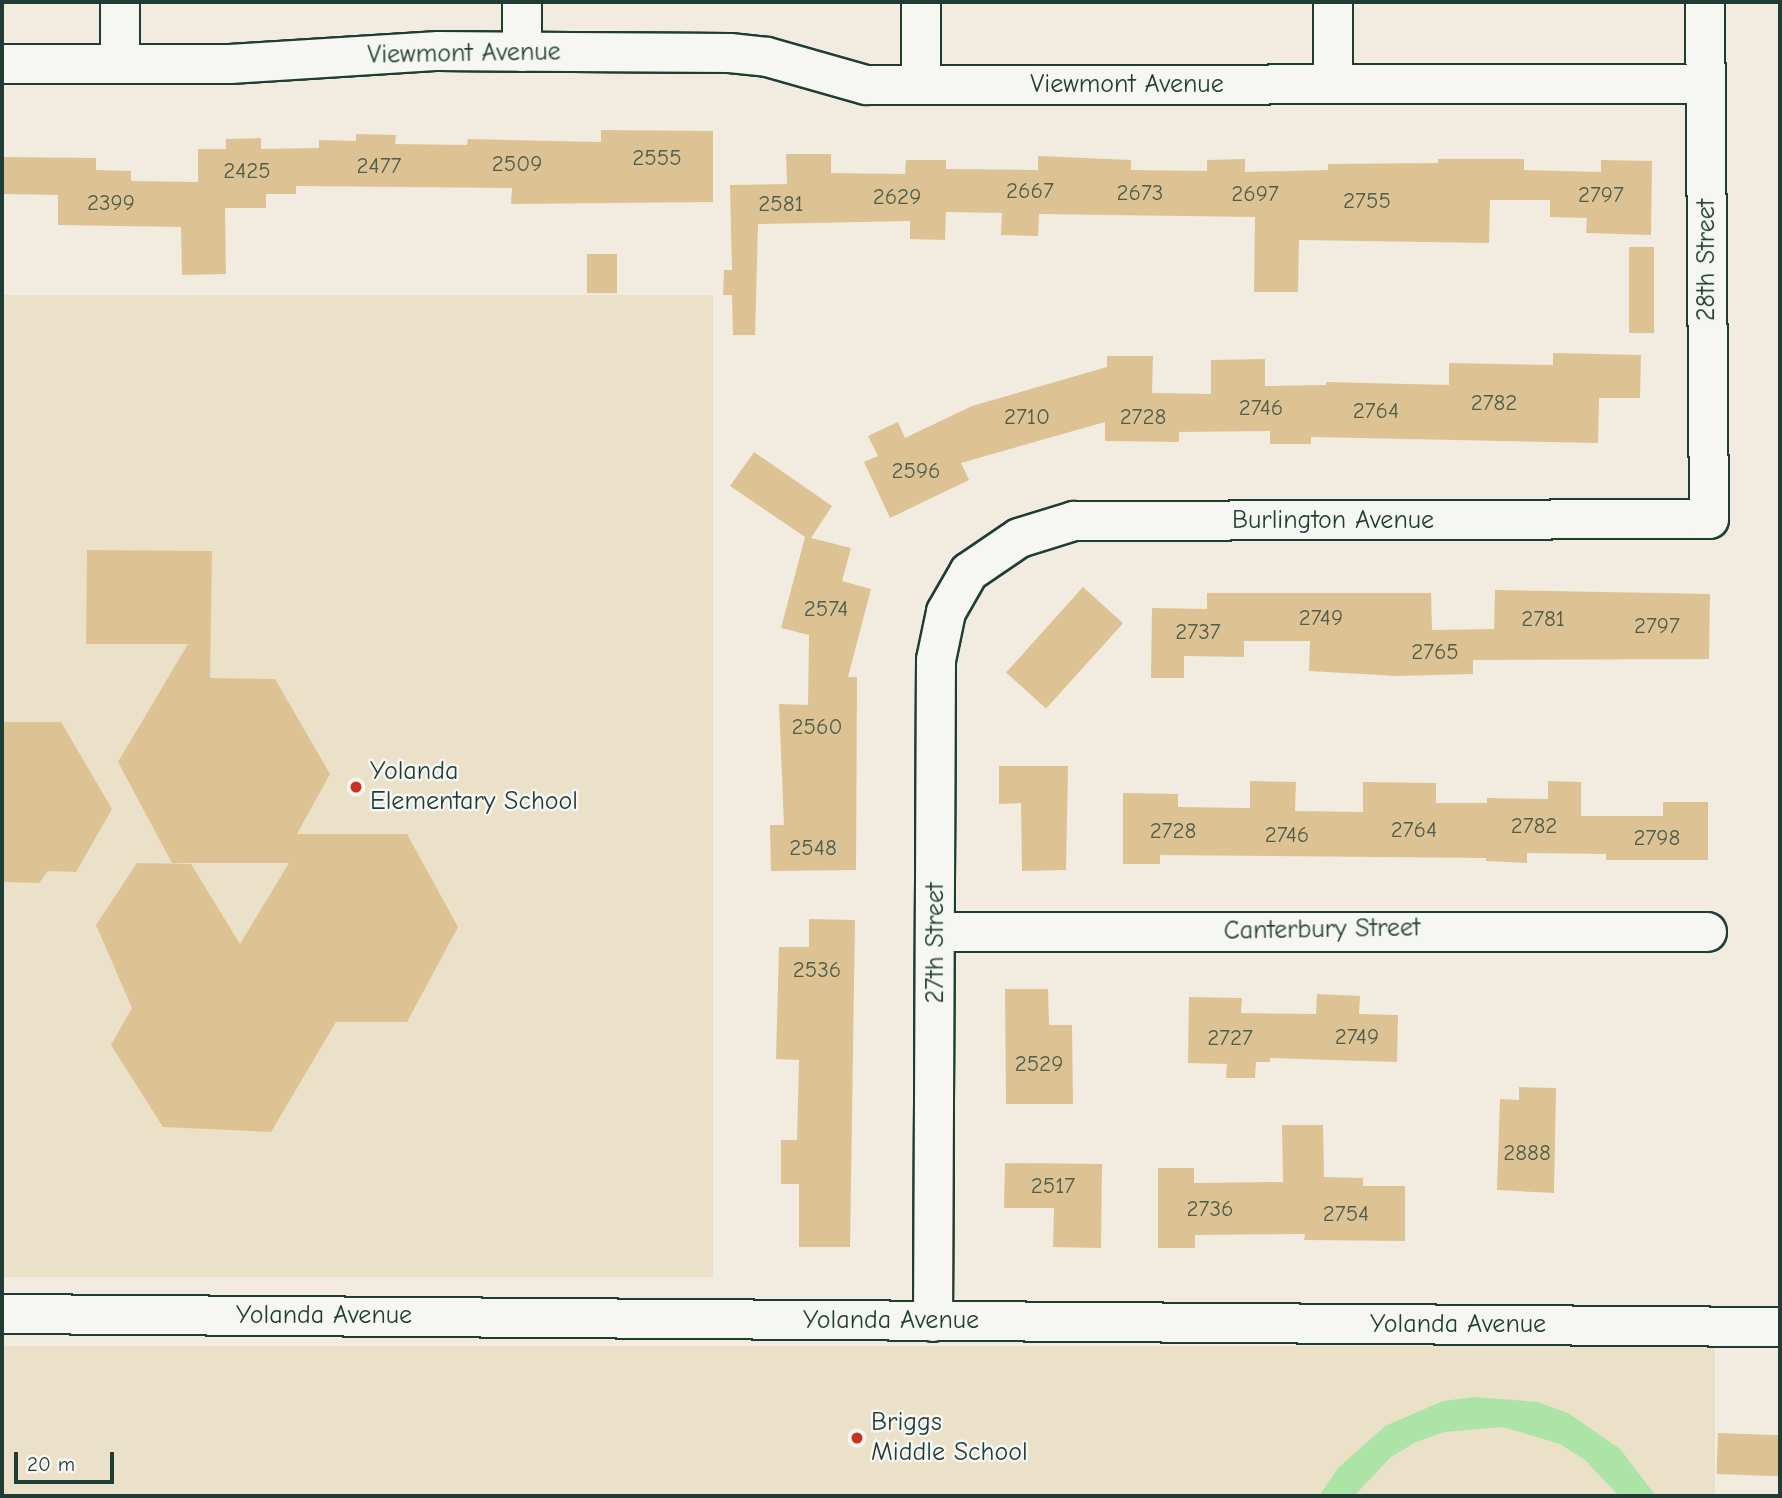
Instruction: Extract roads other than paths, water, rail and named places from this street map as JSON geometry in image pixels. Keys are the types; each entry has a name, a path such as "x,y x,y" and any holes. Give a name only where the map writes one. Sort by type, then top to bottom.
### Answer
{"street":[{"path":"120,2 120,64"},
{"path":"522,2 522,52"},
{"path":"921,2 921,85"},
{"path":"1333,2 1333,84"},
{"name":"28th Street","path":"1706,2 1709,519"},
{"name":"Viewmont Avenue","path":"2,64 230,64 439,51 730,53 767,57 866,85 1705,83"},
{"name":"Burlington Avenue","path":"969,572 1019,538 1074,522 1709,519"},
{"name":"27th Street","path":"933,1322 937,932 936,660 946,612 969,572"},
{"name":"Canterbury Street","path":"937,932 1707,932"},
{"name":"Yolanda Avenue","path":"2,1314 1780,1327"}],"place":[{"name":"Yolanda Elementary School","path":"356,787"},
{"name":"Briggs Middle School","path":"857,1438"}]}
